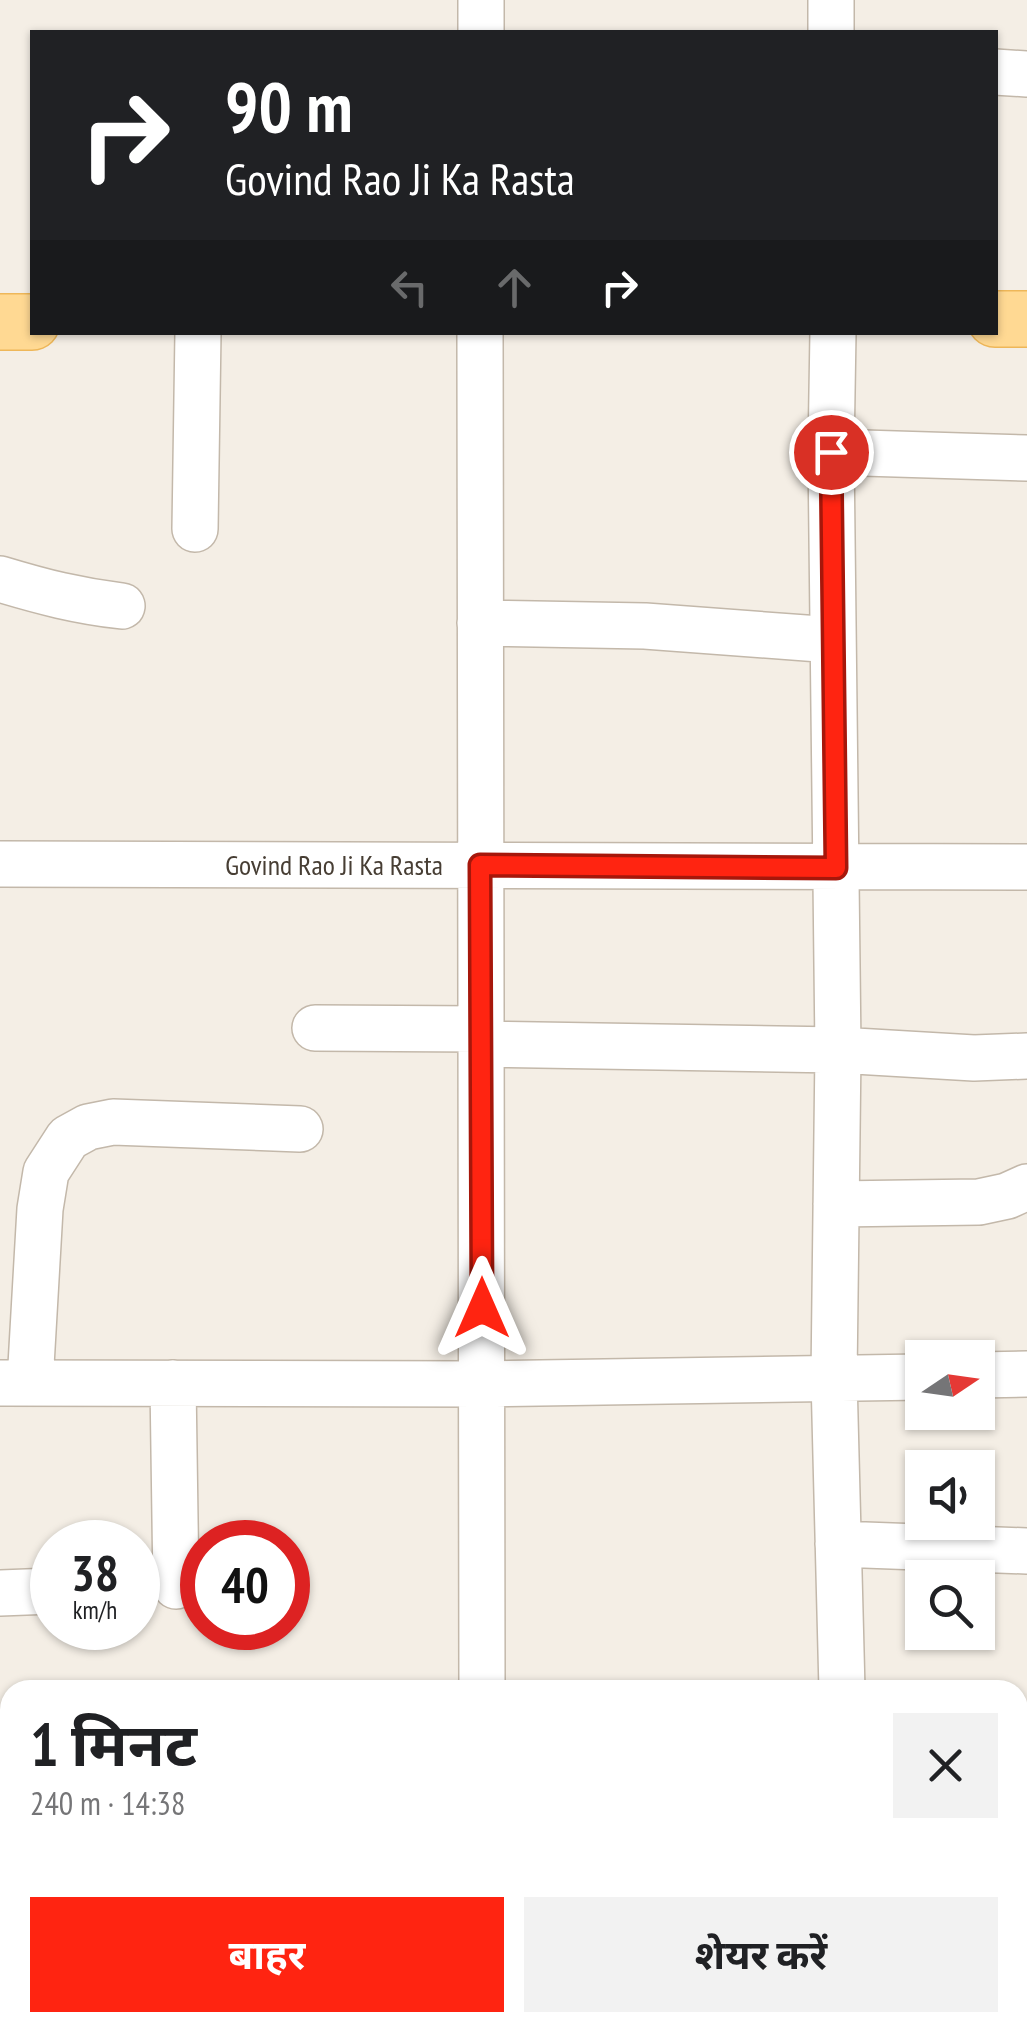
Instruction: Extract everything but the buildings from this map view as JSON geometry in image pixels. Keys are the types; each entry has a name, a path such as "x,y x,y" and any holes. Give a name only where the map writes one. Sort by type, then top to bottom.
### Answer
{"main road":[{"path":"998,319 1027,318"},
{"path":"0,322 30,322"}],"street":[{"path":"481,0 481,30"},
{"path":"831,0 832,30"},
{"path":"998,72 1027,74"},
{"path":"195,528 198,335"},
{"path":"480,335 482,1680"},
{"path":"832,335 838,1050 834,1378 842,1680"},
{"path":"831,452 1027,458"},
{"path":"0,579 41,592 122,606"},
{"path":"480,623 645,626 833,640"},
{"name":"Govind Rao Ji Ka Rasta","path":"0,864 1027,867"},
{"path":"315,1028 974,1058 1027,1056"},
{"path":"300,1129 113,1122 88,1127 68,1138 46,1172 15,1383 482,1384 905,1377"},
{"path":"836,1204 979,1202 1027,1187"},
{"path":"995,1375 1027,1374"},
{"path":"172,1586 173,1383"},
{"path":"838,1544 1027,1551"},
{"path":"0,1593 30,1592"}],"route":[{"path":"482,1308 480,865 836,868 831,452"}]}
